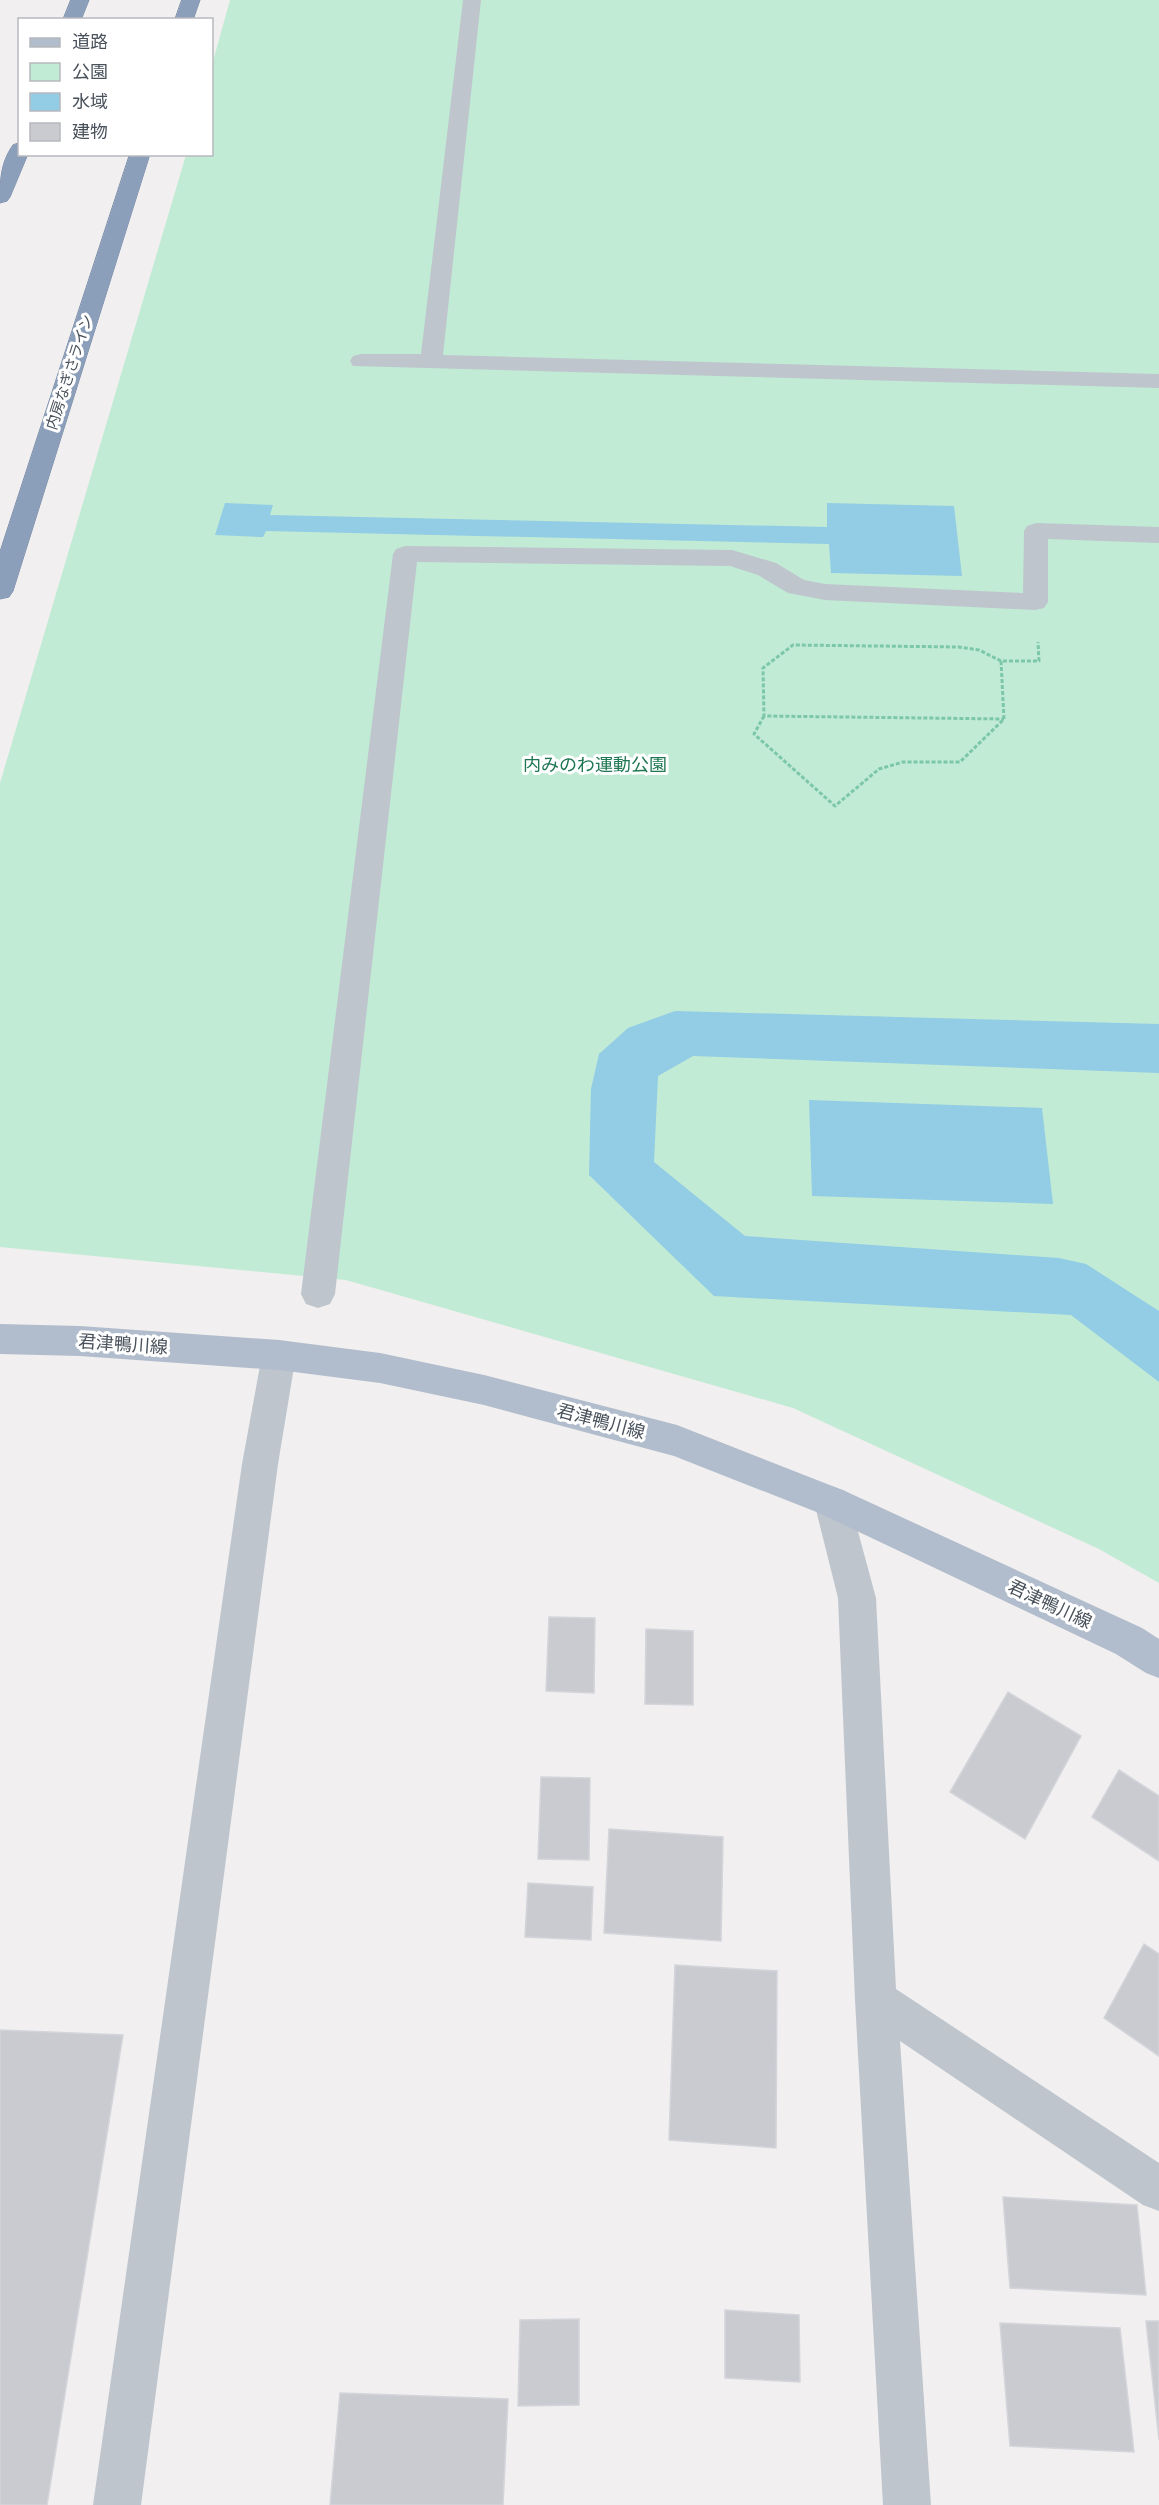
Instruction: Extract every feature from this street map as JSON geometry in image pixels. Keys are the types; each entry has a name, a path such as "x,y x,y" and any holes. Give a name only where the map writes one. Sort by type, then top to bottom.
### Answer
{"highway":[{"path":"73,18 80,0"},
{"path":"185,18 191,0"},
{"path":"0,197 18,154"},
{"name":"内房なぎさライン","path":"0,591 139,156"}],"main road":[{"name":"君津鴨川線","path":"0,1339 80,1341 279,1355 380,1368 461,1385 677,1441 832,1502 1129,1641 1159,1660"}],"street":[{"path":"431,361 472,0"},
{"path":"361,361 1159,381"},
{"path":"318,1294 405,555 732,558 767,568 797,587 825,592 1035,602 1036,531 1159,535"},
{"path":"117,2505 260,1464 279,1355"},
{"path":"832,1502 857,1598 876,2000 908,2505"},
{"path":"876,2000 1159,2189"}],"path":[{"path":"1001,661 1004,719 960,762 903,762 879,768 835,806 754,734 764,716 763,668 793,645 959,647 979,650 1001,661 1039,661 1035,602"},
{"path":"764,716 1004,719"}],"green space":[{"name":"内みのわ運動公園","path":"230,0 1159,0 1159,1583 1099,1549 793,1408 346,1280 0,1247 0,783 186,156 213,156 213,61"}],"water":[{"path":"225,503 273,505 270,515 827,527 827,503 954,506 962,576 831,573 829,544 266,531 263,537 215,535"},
{"path":"675,1011 1159,1024 1159,1073 693,1056 658,1076 654,1162 745,1236 1059,1258 1086,1264 1159,1311 1159,1382 1071,1315 714,1296 589,1175 591,1089 599,1054 628,1028"},
{"path":"809,1100 1042,1108 1053,1204 812,1196"}],"building":[{"path":"549,1617 595,1618 594,1693 546,1691"},
{"path":"646,1629 693,1631 693,1705 645,1704"},
{"path":"1008,1692 1081,1736 1025,1839 950,1792"},
{"path":"1119,1770 1159,1796 1159,1861 1092,1817"},
{"path":"541,1777 590,1778 589,1860 538,1859"},
{"path":"609,1829 723,1837 721,1941 604,1933"},
{"path":"528,1883 593,1887 591,1940 525,1937"},
{"path":"1144,1944 1159,1954 1159,2056 1104,2018"},
{"path":"675,1965 777,1971 776,2148 669,2140"},
{"path":"0,2030 123,2035 47,2505 0,2505"},
{"path":"1003,2197 1137,2205 1146,2295 1010,2288"},
{"path":"725,2310 799,2315 800,2382 725,2378"},
{"path":"579,2319 579,2405 518,2406 520,2320"},
{"path":"1146,2321 1159,2321 1159,2440"},
{"path":"1000,2323 1120,2328 1134,2452 1010,2446"},
{"path":"340,2393 508,2399 503,2505 330,2505"}]}
